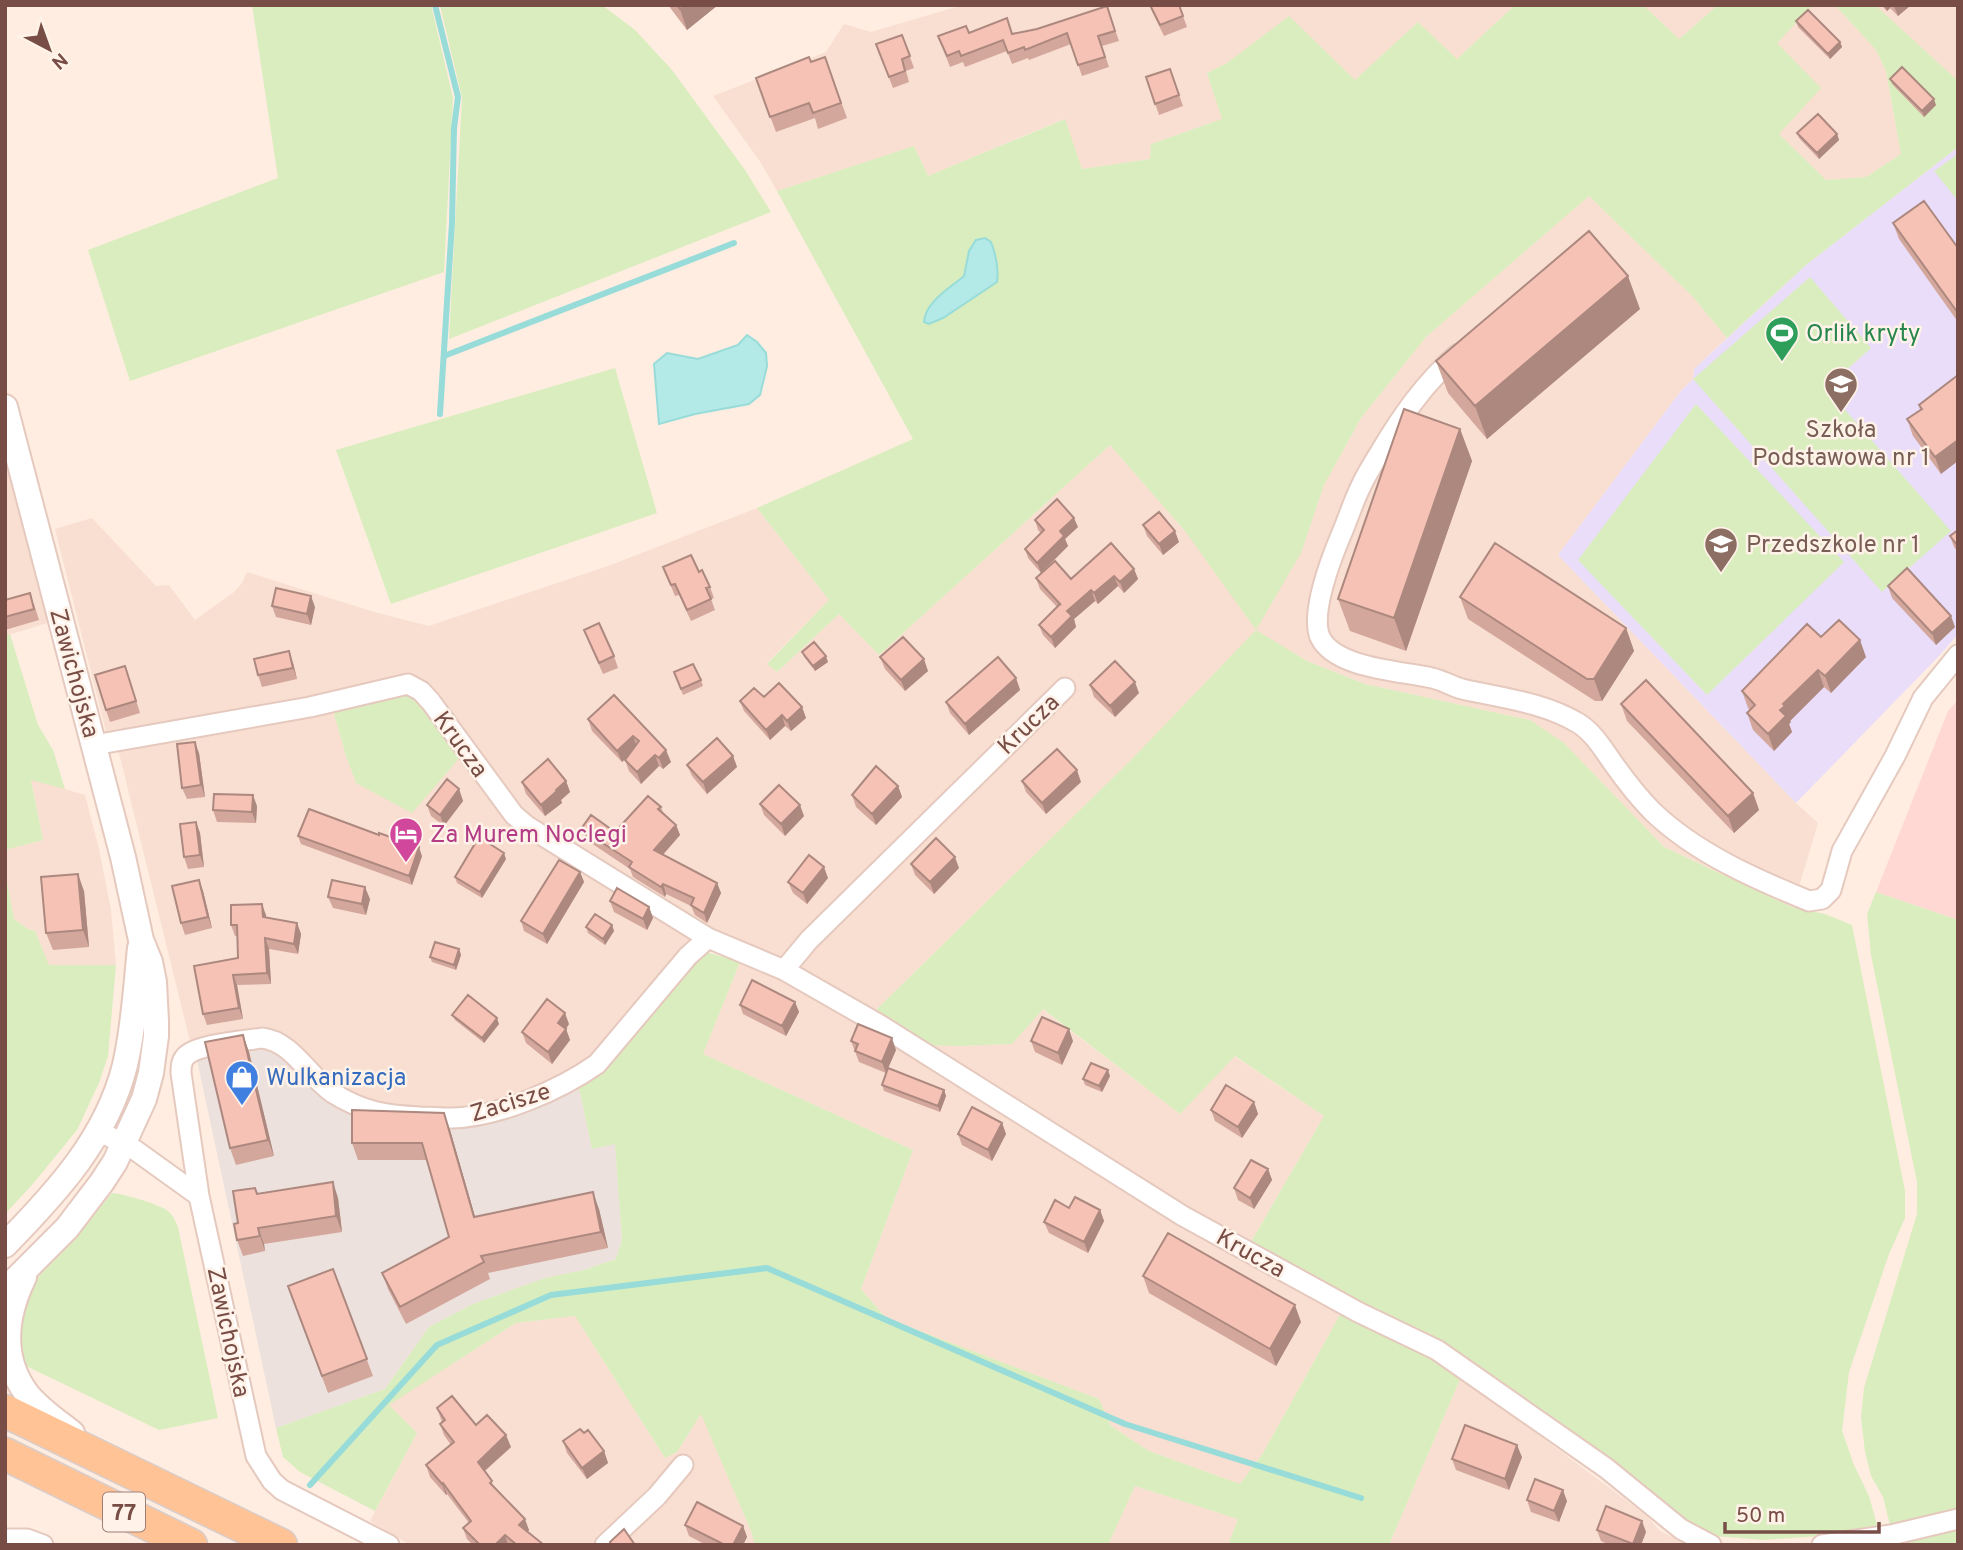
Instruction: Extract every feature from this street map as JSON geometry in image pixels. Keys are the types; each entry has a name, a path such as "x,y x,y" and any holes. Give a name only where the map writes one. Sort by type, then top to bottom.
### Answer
{"main road":[{"name":"77","path":"5,1410 281,1545"},
{"name":"77","path":"5,1454 191,1545"}],"street":[{"path":"1476,339 1444,366 1421,391 1362,484 1332,559 1317,613 1320,637 1330,648 1347,659 1381,670 1433,678 1458,688 1541,706 1564,715 1582,725 1592,735 1627,783 1653,812 1678,832 1736,868 1809,901 1822,899 1831,890 1842,851 1895,756 1923,698 1958,655"},
{"name":"Zawichojska","path":"5,407 123,857 141,940 150,962 154,982 156,1036 144,1099 124,1144 102,1182 67,1228 5,1290"},
{"name":"Krucza","path":"94,745 310,707 408,684 421,691 431,702 514,815 527,826 708,938 784,970 957,1072 1183,1216 1358,1312 1437,1350 1606,1468 1681,1529 1711,1545"},
{"name":"Krucza","path":"784,970 809,940 1065,688"},
{"name":"Zacisze","path":"191,1051 269,1038 286,1048 333,1093 369,1111 388,1115 453,1118 482,1114 553,1090 597,1064 688,956 708,938"},
{"name":"Zawichojska","path":"5,1245 68,1176 99,1131 115,1097 131,1031 141,940"},
{"name":"Zawichojska","path":"191,1051 181,1063 181,1073 199,1196 257,1456 272,1481 282,1490 389,1545"},
{"path":"99,1131 124,1144 199,1196"},
{"name":"Zawichojska","path":"30,1265 17,1292 8,1322 8,1347 13,1370 27,1395 45,1413 112,1463"},
{"path":"606,1545 657,1496 683,1465"},
{"path":"5,1472 57,1479"},
{"path":"1822,1545 1891,1535 1958,1519"},
{"path":"5,1539 27,1539 43,1545"}],"shaded area":[{"path":"963,5 1515,5 1457,59 1418,22 1355,81 1227,63 1207,73 1222,119 1151,144 1150,159 1082,169 1064,119 928,176 914,146 777,191 761,163 713,96 826,52 844,24 871,32"},
{"path":"1643,5 1718,5 1679,39"},
{"path":"1813,5 1835,5 1876,50 1886,71 1901,154 1866,177 1826,180 1779,134 1777,42"},
{"path":"1875,5 1958,5 1958,81 1899,28"},
{"path":"1958,147 1958,634 1796,803 1558,555 1680,392 1693,379 1694,369 1806,265"},
{"path":"1589,196 1692,296 1727,338 1694,369 1693,379 1680,392 1558,555 1818,823 1793,907 1664,847 1564,743 1530,720 1365,684 1307,661 1256,631 1130,761 872,1014 764,951 729,942 539,828 389,683 129,731 106,732 55,529 92,518 156,586 169,585 195,620 234,592 247,572 374,612 429,626 611,565 757,508 829,600 767,663 777,672 839,614 879,655 1110,445 1185,531 1301,553 1324,485 1361,418 1426,337"},
{"path":"5,448 51,622 5,636"},
{"path":"1958,700 1958,920 1876,892 1948,711"},
{"path":"332,707 356,783 462,755 507,820 526,838 682,929 690,939 607,1040 558,1079 495,1104 454,1113 376,1107 351,1093 301,1053 191,1045 118,749"},
{"path":"31,779 85,795 111,910 116,965 49,965 35,931 14,919 5,871 5,850 43,840"},
{"path":"740,962 782,976 1341,1313 1263,1453 1240,1484 1149,1451 1111,1426 1099,1399 886,1318 861,1289 913,1150 703,1054"},
{"path":"1042,1009 1180,1114 1234,1056 1324,1116 1248,1247 923,1045 1012,1044"},
{"path":"264,1045 280,1053 369,1119 511,1113 579,1088 592,1148 615,1143 622,1240 616,1259 584,1270 545,1278 473,1304 429,1327 385,1389 276,1428 197,1060"},
{"path":"575,1316 665,1458 677,1452 701,1413 755,1545 410,1545 370,1521 417,1433 388,1405 516,1323"},
{"path":"1461,1377 1647,1516 1660,1531 1688,1545 1389,1545"},
{"path":"1135,1486 1238,1519 1228,1545 1108,1545"}],"green space":[{"path":"252,5 431,5 453,98 444,272 130,381 88,250 278,178"},
{"path":"440,5 602,5 635,30 672,70 745,170 771,212 449,339 462,98"},
{"path":"1515,5 1643,5 1679,39 1718,5 1813,5 1777,43 1821,88 1779,134 1826,180 1866,177 1901,154 1886,71 1876,50 1835,5 1875,5 1958,81 1958,147 1806,265 1727,338 1692,296 1589,196 1426,337 1361,418 1324,485 1301,553 1256,630 1185,531 1110,445 879,655 839,614 777,672 767,664 829,600 757,508 913,439 777,191 914,146 928,176 1065,119 1082,169 1150,159 1151,144 1222,119 1207,73 1227,63 1289,16 1355,80 1418,22 1457,59"},
{"path":"1958,154 1958,201 1934,171"},
{"path":"1810,277 1871,348 1826,388 1951,531 1882,592 1693,379"},
{"path":"615,368 657,513 391,604 336,450"},
{"path":"1696,404 1844,562 1707,695 1578,560"},
{"path":"1256,630 1307,661 1365,684 1530,720 1564,743 1664,847 1792,907 1825,914 1852,925 1905,1191 1905,1218 1889,1254 1849,1372 1842,1431 1869,1496 1879,1532 1763,1540 1701,1535 1662,1501 1530,1407 1248,1247 1324,1116 1235,1056 1180,1114 1043,1009 1012,1044 959,1046 923,1045 872,1014 1130,761"},
{"path":"10,634 38,725 53,750 65,789 31,780 43,840 5,850 5,636"},
{"path":"405,691 423,703 462,755 412,813 356,783 332,707"},
{"path":"5,871 14,919 35,931 49,965 116,965 108,1056 99,1083 77,1130 5,1214"},
{"path":"1876,892 1958,920 1958,1515 1890,1525 1883,1497 1871,1476 1861,1417 1864,1388 1917,1214 1917,1182 1871,955 1867,914"},
{"path":"710,953 740,962 703,1054 913,1150 861,1289 886,1318 1099,1399 1111,1426 1149,1451 1240,1484 1263,1453 1341,1313 1435,1360 1461,1377 1389,1545 1228,1545 1238,1519 1135,1486 1108,1545 755,1545 701,1414 677,1452 665,1458 575,1316 516,1323 389,1405 417,1433 375,1511 300,1472 283,1457 276,1428 385,1389 429,1327 473,1304 545,1278 584,1270 616,1259 622,1240 615,1144 592,1149 579,1088 603,1069 695,954"},
{"path":"112,1193 165,1209 176,1222 218,1418 159,1430 22,1364 17,1324 23,1300 40,1275"},
{"path":"1958,1525 1958,1545 1855,1545"}],"water":[{"path":"985,238 991,242 994,252 997,282 943,318 929,324 924,322 933,302 964,276 969,251 976,240"},
{"path":"747,335 766,353 767,366 760,395 749,404 659,424 654,364 667,353 698,359 738,345"}],"building":[{"path":"1150,5 1179,5 1183,16 1160,25"},
{"path":"1107,6 1115,31 1098,36 1105,57 1078,65 1067,33 1025,50 1024,47 1008,53 1003,40 961,56 959,51 947,56 938,36 966,26 969,33 1007,18 1012,34 1037,29"},
{"path":"1808,10 1840,42 1828,54 1796,21"},
{"path":"902,35 910,56 902,59 905,71 889,77 876,44"},
{"path":"809,57 811,62 825,57 841,103 813,113 809,103 770,117 756,78"},
{"path":"1902,67 1934,99 1922,111 1890,79"},
{"path":"1170,69 1179,95 1155,104 1146,77"},
{"path":"1818,114 1837,134 1817,153 1797,133"},
{"path":"1924,201 1958,248 1958,313 1893,223"},
{"path":"1589,231 1628,276 1475,406 1436,361"},
{"path":"1958,375 1958,440 1935,457 1907,419 1922,409 1919,405"},
{"path":"1404,409 1460,429 1394,618 1338,599"},
{"path":"1057,499 1074,518 1060,531 1064,536 1037,563 1025,549 1044,530 1035,520"},
{"path":"1159,512 1175,531 1159,544 1143,525"},
{"path":"1958,530 1958,546 1950,536"},
{"path":"1111,543 1134,569 1120,582 1114,576 1094,593 1091,590 1067,611 1072,616 1051,637 1039,625 1061,605 1036,578 1055,561 1071,579"},
{"path":"1495,543 1626,628 1594,679 1587,679 1460,597"},
{"path":"691,555 710,587 706,588 711,599 687,610 675,584 671,585 663,567"},
{"path":"1907,568 1951,616 1932,633 1888,586"},
{"path":"276,588 311,596 307,614 272,606"},
{"path":"30,593 34,609 5,617 5,600"},
{"path":"1839,620 1860,640 1825,676 1818,670 1783,704 1785,706 1780,710 1786,716 1768,734 1747,713 1755,705 1742,691 1807,624 1821,637"},
{"path":"599,623 614,656 599,663 584,630"},
{"path":"903,637 924,659 901,680 880,657"},
{"path":"814,642 826,656 813,666 802,652"},
{"path":"289,651 293,668 258,675 254,659"},
{"path":"998,657 1016,678 965,724 946,702"},
{"path":"1115,661 1135,682 1110,706 1090,685"},
{"path":"693,664 701,680 681,689 674,672"},
{"path":"125,666 136,701 106,710 95,675"},
{"path":"1646,680 1753,793 1728,816 1621,704"},
{"path":"779,683 802,707 787,721 782,715 766,730 740,701 754,688 764,697"},
{"path":"614,695 666,750 659,758 655,755 637,772 625,760 639,741 633,736 617,751 588,719"},
{"path":"717,738 733,756 703,782 687,765"},
{"path":"195,742 201,785 182,788 177,744"},
{"path":"1057,749 1077,770 1042,803 1022,781"},
{"path":"548,759 566,781 541,805 522,782"},
{"path":"876,766 898,786 872,814 852,795"},
{"path":"447,779 459,789 440,815 427,805"},
{"path":"779,785 800,805 781,824 760,804"},
{"path":"214,794 253,795 252,812 213,810"},
{"path":"648,796 676,825 654,850 717,883 704,913 691,905 694,898 663,884 661,887 629,867 632,862 581,829 591,815 615,832"},
{"path":"309,809 419,847 409,876 298,836"},
{"path":"196,822 200,855 184,857 180,824"},
{"path":"479,837 504,853 480,892 455,877"},
{"path":"936,838 955,857 930,882 911,864"},
{"path":"809,855 824,867 803,893 788,882"},
{"path":"559,860 580,872 543,934 521,921"},
{"path":"78,874 83,930 46,933 41,877"},
{"path":"199,880 208,917 181,923 172,886"},
{"path":"332,880 365,887 362,904 328,897"},
{"path":"617,888 649,907 643,919 610,901"},
{"path":"262,904 263,917 297,923 294,944 265,938 267,973 233,975 239,1008 203,1014 194,966 238,958 237,925 231,925 231,905"},
{"path":"595,914 612,925 603,939 586,927"},
{"path":"435,942 459,949 454,965 430,957"},
{"path":"752,980 795,1002 782,1026 740,1005"},
{"path":"468,995 497,1018 482,1038 452,1015"},
{"path":"547,999 565,1013 558,1023 566,1029 548,1052 522,1032"},
{"path":"1042,1017 1069,1029 1058,1053 1031,1041"},
{"path":"858,1024 892,1038 882,1062 855,1051 858,1044 851,1041"},
{"name":"Wulkanizacja","path":"243,1035 268,1140 230,1148 205,1042"},
{"path":"1091,1063 1108,1070 1099,1086 1083,1079"},
{"path":"888,1068 944,1090 938,1106 882,1085"},
{"path":"1226,1085 1254,1102 1238,1127 1211,1110"},
{"path":"972,1107 1002,1123 988,1150 958,1134"},
{"path":"352,1110 444,1113 474,1217 593,1192 601,1232 481,1256 484,1262 400,1307 382,1273 449,1237 422,1143 352,1143"},
{"path":"1251,1160 1268,1169 1250,1198 1234,1188"},
{"path":"333,1182 336,1216 258,1228 260,1236 237,1240 234,1224 238,1223 233,1191 255,1188 257,1194"},
{"path":"1075,1197 1100,1210 1084,1242 1044,1222 1055,1200 1069,1208"},
{"path":"1168,1233 1295,1305 1270,1349 1143,1276"},
{"path":"333,1269 367,1359 322,1376 288,1286"},
{"path":"452,1396 476,1425 487,1415 506,1435 478,1462 492,1481 490,1483 525,1519 519,1525 544,1545 517,1545 505,1535 495,1545 480,1545 463,1528 471,1521 426,1465 454,1442 440,1424 445,1420 437,1408"},
{"path":"1465,1425 1517,1445 1505,1479 1452,1459"},
{"path":"580,1429 584,1433 588,1430 604,1451 582,1468 563,1441"},
{"path":"1535,1479 1563,1490 1554,1511 1527,1500"},
{"path":"697,1502 743,1526 733,1545 725,1545 685,1525"},
{"path":"1606,1506 1642,1521 1633,1544 1597,1530"},
{"path":"624,1529 635,1545 611,1545 610,1542"}],"waterway":[{"path":"435,5 458,97 454,128 452,223 440,414"},
{"path":"444,356 734,243"},
{"path":"310,1485 437,1345 551,1295 767,1268 1125,1424 1361,1498"}],"place":[{"name":"Orlik kryty","path":"1782,363"},
{"name":"Szkoła Podstawowa nr 1","path":"1841,414"},
{"name":"Przedszkole nr 1","path":"1721,574"},
{"name":"Za Murem Noclegi","path":"406,864"},
{"name":"Wulkanizacja","path":"242,1107"}]}
